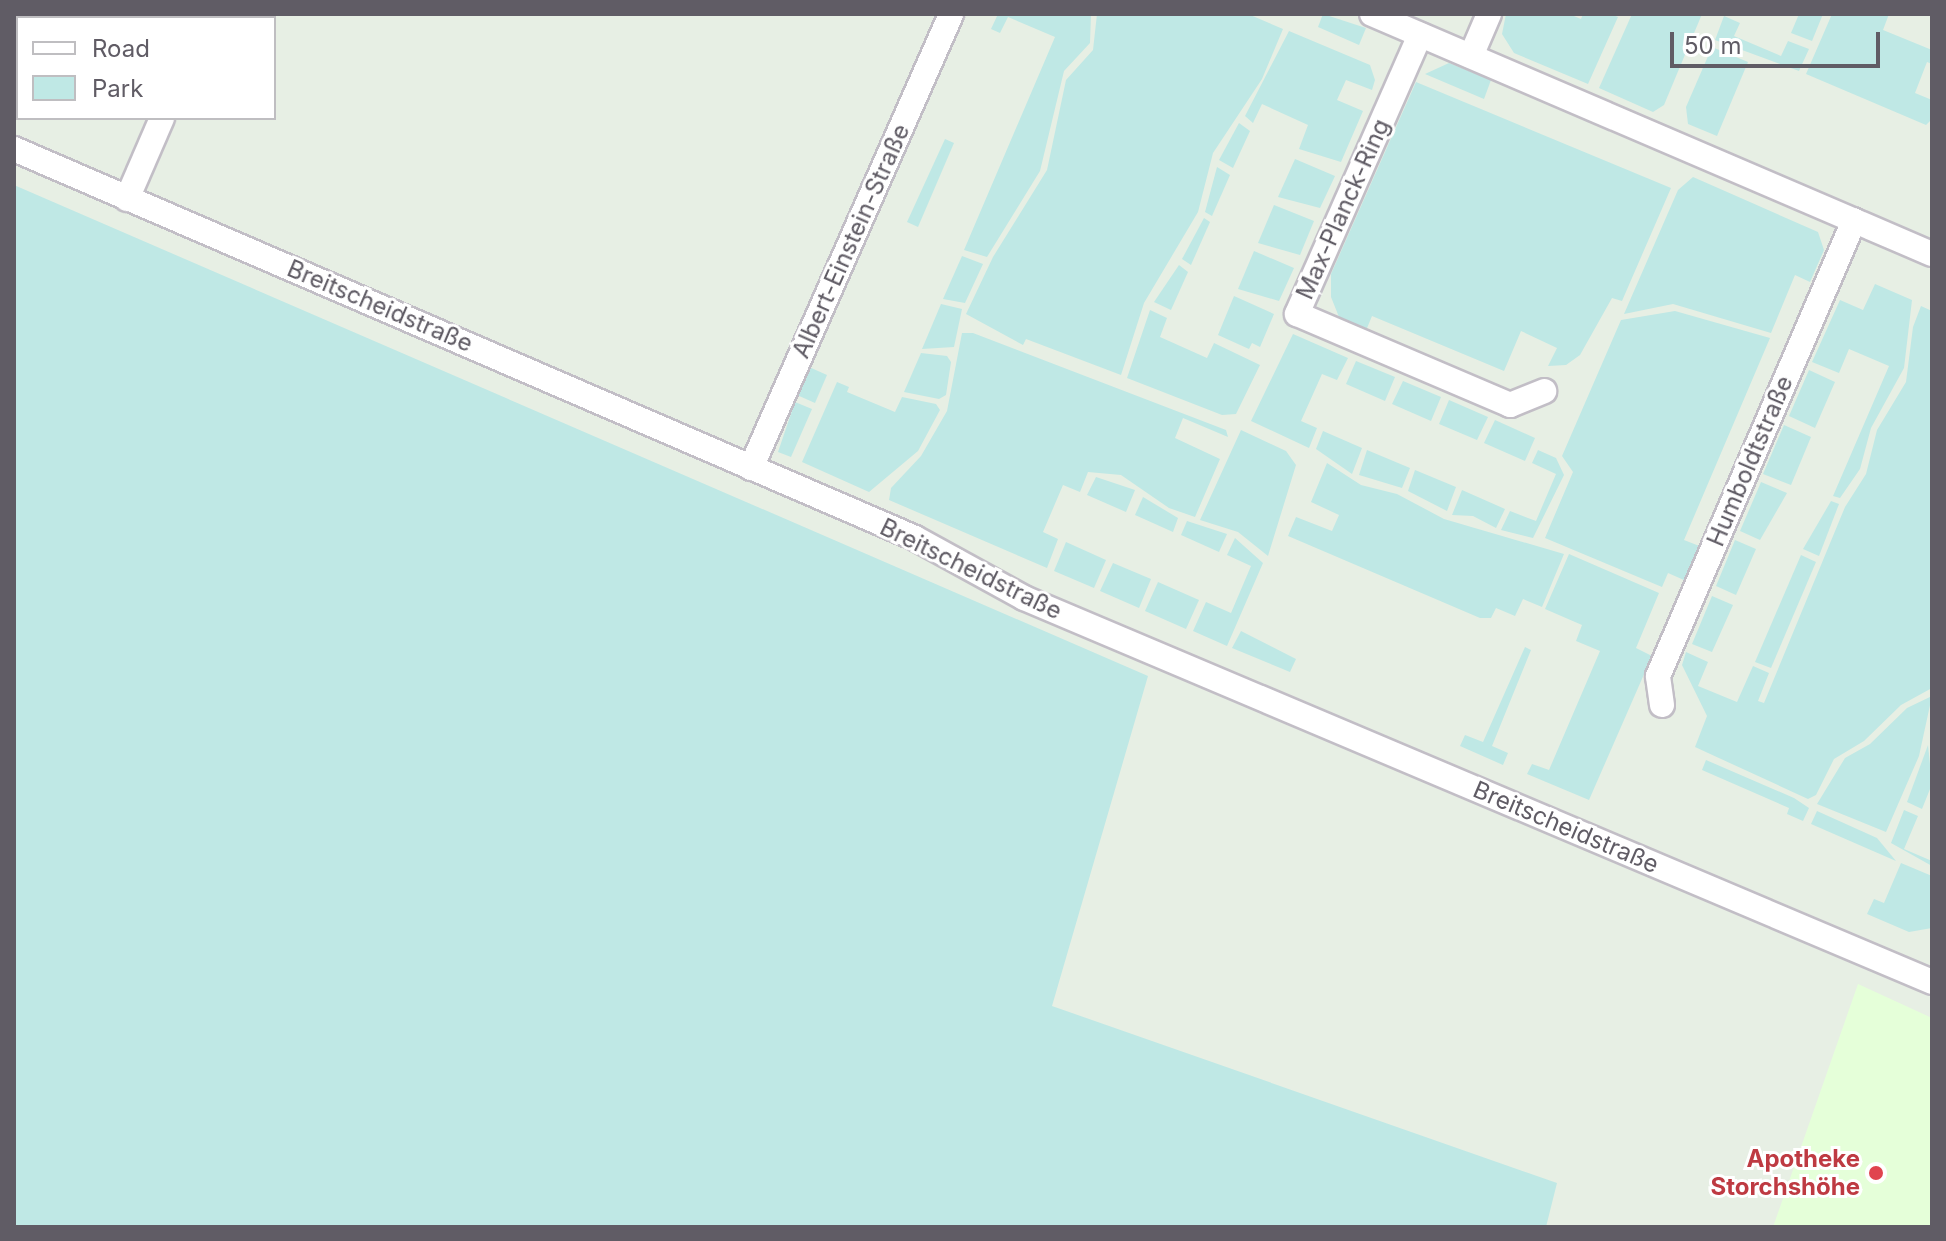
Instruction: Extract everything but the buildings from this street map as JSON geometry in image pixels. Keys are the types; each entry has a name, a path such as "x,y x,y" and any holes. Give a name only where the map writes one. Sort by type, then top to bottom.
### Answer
{"street":[{"name":"Albert-Einstein-Straße","path":"751,468 951,14"},
{"path":"1372,14 1932,254"},
{"path":"1471,56 1489,14"},
{"name":"Max-Planck-Ring","path":"1420,35 1297,314 1510,405 1544,391"},
{"path":"127,199 161,120"},
{"name":"Breitscheidstraße","path":"14,149 956,557 1024,598 1932,982"},
{"name":"Humboldtstraße","path":"1662,705 1658,676 1854,220"}],"shaded area":[{"path":"1858,984 1932,1018 1932,1227 1773,1227"}],"green space":[{"path":"998,14 1091,14 1090,43 1064,71 1040,171 987,257 964,250 1055,37 1008,17 1000,33 991,29"},
{"path":"1097,14 1248,14 1283,29 1262,79 1213,153 1198,212 1144,303 1121,375 1026,339 1023,345 966,314 993,257 1047,170 1066,80 1093,50"},
{"path":"1323,14 1366,28 1359,45 1318,27"},
{"path":"1506,14 1569,14 1581,19 1583,14 1618,17 1588,84 1514,53 1502,34"},
{"path":"1632,14 1702,14 1664,105 1653,112 1599,88"},
{"path":"1799,14 1823,14 1812,41 1791,33"},
{"path":"1832,14 1889,14 1883,30 1932,50 1932,64 1927,62 1915,93 1932,100 1932,119 1926,125 1806,74"},
{"path":"1724,16 1740,23 1734,36 1781,56 1788,41 1809,49 1799,71 1715,40"},
{"path":"1289,31 1370,65 1375,80 1372,90 1346,80 1337,100 1363,111 1341,162 1299,149 1308,125 1262,104 1253,123 1245,116"},
{"path":"1712,47 1748,62 1717,136 1688,124 1686,107"},
{"path":"1449,63 1491,80 1484,99 1425,74"},
{"path":"1416,82 1671,188 1622,301 1612,298 1580,355 1566,365 1548,366 1557,348 1521,331 1504,371 1372,316 1365,333 1339,317 1331,297 1331,274"},
{"path":"1239,123 1250,131 1233,168 1219,160"},
{"path":"945,139 954,143 918,227 907,222"},
{"path":"1295,159 1335,176 1320,208 1278,197"},
{"path":"1217,167 1230,175 1212,216 1205,212"},
{"path":"1693,177 1818,232 1824,250 1810,282 1795,275 1771,333 1673,304 1624,314 1678,190"},
{"path":"14,185 1148,676 1052,1006 1557,1183 1546,1227 14,1227"},
{"path":"1274,205 1314,221 1300,255 1258,243"},
{"path":"1204,218 1210,222 1191,265 1182,259"},
{"path":"1254,251 1294,268 1279,301 1238,289"},
{"path":"962,256 983,264 965,303 943,299"},
{"path":"1179,265 1188,272 1171,310 1154,302"},
{"path":"1875,284 1912,300 1904,368 1871,428 1860,469 1840,498 1833,496 1889,366 1849,349 1839,373 1812,362 1840,300 1863,310"},
{"path":"1234,296 1274,314 1260,347 1252,343 1249,349 1218,335"},
{"path":"941,304 962,309 954,347 922,349"},
{"path":"1921,306 1932,311 1932,688 1901,705 1864,741 1834,759 1816,795 1808,799 1695,747 1707,716 1682,665 1686,652 1708,662 1698,686 1737,702 1753,666 1769,673 1758,701 1764,703 1845,507 1866,474 1877,430 1906,382 1913,327"},
{"path":"1150,310 1167,318 1160,337 1207,358 1214,343 1260,365 1236,414 1222,415 1127,378"},
{"path":"1675,311 1770,338 1684,540 1707,549 1693,584 1668,573 1662,587 1545,538 1573,472 1562,456 1621,320"},
{"path":"962,333 973,333 1226,430 1228,437 1183,418 1175,438 1220,459 1195,517 1169,508 1121,475 1088,472 1080,492 1063,485 1043,532 1058,539 1047,568 889,500 891,488 921,456 947,411"},
{"path":"1293,334 1348,358 1337,380 1322,374 1301,421 1317,428 1309,448 1251,421"},
{"path":"921,353 947,356 951,362 946,395 939,399 904,392"},
{"path":"1356,361 1395,377 1385,401 1346,384"},
{"path":"809,367 827,375 815,403 797,395"},
{"path":"1809,370 1835,382 1815,428 1789,416"},
{"path":"1403,381 1441,397 1431,421 1392,404"},
{"path":"837,382 849,387 847,392 895,412 902,397 936,404 940,410 918,451 869,492 802,462"},
{"path":"1449,400 1488,417 1477,440 1439,424"},
{"path":"795,402 812,409 791,457 778,452"},
{"path":"1495,420 1535,438 1525,461 1484,443"},
{"path":"1784,425 1811,437 1791,485 1763,474"},
{"path":"1241,430 1286,451 1296,465 1268,556 1238,532 1200,520"},
{"path":"1323,431 1362,448 1352,474 1316,449"},
{"path":"1367,450 1410,468 1402,488 1359,475"},
{"path":"1538,450 1556,458 1564,475 1533,538 1501,530 1510,511 1536,521 1556,474 1532,463"},
{"path":"1327,463 1361,485 1397,494 1444,519 1564,554 1542,607 1523,599 1515,616 1496,608 1491,618 1480,618 1288,536 1296,517 1332,531 1339,515 1311,502"},
{"path":"1415,470 1456,487 1447,511 1408,491"},
{"path":"1096,477 1135,490 1126,512 1087,495"},
{"path":"1761,482 1787,493 1760,540 1740,531"},
{"path":"1462,490 1505,509 1496,528 1473,516 1452,515"},
{"path":"1143,497 1178,518 1173,532 1135,515"},
{"path":"1831,501 1839,504 1819,556 1803,549"},
{"path":"1187,521 1227,534 1219,552 1181,535"},
{"path":"1235,538 1263,563 1227,646 1193,631 1206,602 1231,613 1251,566 1227,555"},
{"path":"1735,540 1756,549 1736,595 1716,586"},
{"path":"1066,542 1106,560 1094,588 1054,571"},
{"path":"1569,554 1659,593 1636,648 1652,656 1589,800 1527,774 1532,764 1549,770 1600,651 1576,641 1582,625 1545,609"},
{"path":"1801,555 1816,562 1771,668 1755,662"},
{"path":"1113,563 1151,579 1139,608 1100,591"},
{"path":"1158,582 1199,600 1186,629 1145,611"},
{"path":"1712,596 1733,605 1712,652 1692,644"},
{"path":"1241,631 1296,659 1290,672 1232,648"},
{"path":"1525,647 1531,650 1492,746 1508,753 1503,765 1460,746 1465,735 1483,742"},
{"path":"1932,696 1919,756 1886,832 1817,804 1845,758 1870,744 1907,708"},
{"path":"1928,745 1932,784 1922,809 1907,802"},
{"path":"1706,760 1794,798 1809,808 1803,821 1787,814 1789,808 1702,770"},
{"path":"1904,810 1918,816 1904,849 1932,861 1932,866 1891,843"},
{"path":"1817,811 1877,838 1896,861 1811,824"},
{"path":"1901,863 1932,876 1932,928 1909,932 1867,914 1874,899 1884,903"}],"place":[{"name":"Apotheke Storchshöhe","path":"1876,1173"}]}
